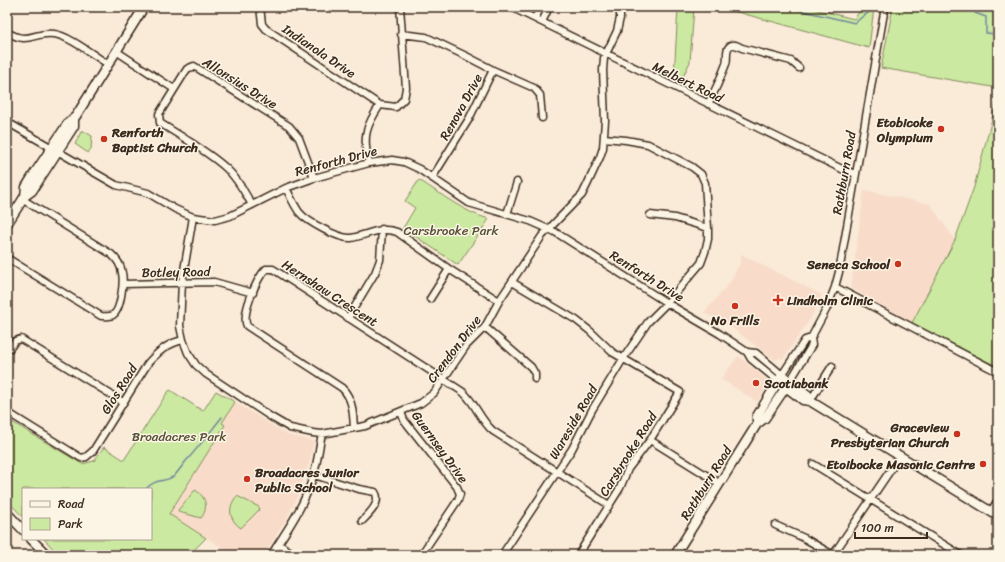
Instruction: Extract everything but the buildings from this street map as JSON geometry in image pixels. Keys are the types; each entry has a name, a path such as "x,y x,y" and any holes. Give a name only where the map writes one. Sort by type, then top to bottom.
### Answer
{"main road":[{"path":"7,224 23,197 26,187 56,149 68,123 74,119 144,7"},
{"name":"Renforth Drive","path":"780,378 803,400 810,401 994,513"},
{"name":"Rathburn Road","path":"757,424 758,416 780,378"},
{"name":"Rathburn Road","path":"676,555 719,483 757,424 765,418 788,384"},
{"path":"7,513 22,529"},
{"path":"32,540 47,555"}],"street":[{"name":"Indianola Drive","path":"260,7 262,24 266,29 380,105"},
{"path":"369,163 365,137 371,117 380,105 396,107 404,99 406,88 400,7"},
{"name":"Melbert Road","path":"511,7 844,170 856,174"},
{"path":"535,18 541,7"},
{"path":"542,22 549,7"},
{"name":"Crendon Drive","path":"193,217 182,282 180,326 183,340 193,361 212,379 290,428 322,434 375,423 421,403 429,398 444,380 466,346 486,327 512,282 548,229 582,195 600,157 604,138 604,58 617,31 620,18 620,7"},
{"name":"Rathburn Road","path":"788,384 812,345 811,338 828,308 835,287 847,227 885,7"},
{"path":"7,32 21,38 30,38 44,34 60,35 108,64"},
{"name":"Renova Drive","path":"401,34 426,37 493,70 469,119 432,178"},
{"path":"708,104 727,62 727,52 731,45 735,44 742,48 792,61 799,68"},
{"path":"116,51 174,89"},
{"name":"Allonsius Drive","path":"252,205 228,170 219,162 160,123 159,114 187,69 194,66 289,126 299,138 314,178"},
{"path":"493,70 512,77 537,90 540,95 542,118"},
{"name":"Renforth Drive","path":"7,122 116,185 148,193 174,209 193,217 207,220 222,219 230,216 286,188 314,178 369,163 392,160 404,162 419,169 469,203 530,222 548,229 564,238 667,303 720,334 747,352 751,359 780,378"},
{"name":"Wareside Road","path":"502,555 572,449 592,410 623,359 648,322 667,303 700,263 705,252 708,239 708,228 705,183 701,174 692,166 648,144 604,138"},
{"path":"507,214 517,182"},
{"path":"286,188 300,214 330,232 346,238 382,229 390,229 397,232 449,269 500,301"},
{"path":"7,258 101,316 114,315 117,310 123,284 122,272 119,263 111,254 23,197"},
{"path":"650,215 675,218 708,228"},
{"path":"348,318 375,273 380,260 382,229"},
{"name":"Hernshaw Crescent","path":"354,428 351,402 342,388 247,326 244,322 253,293 261,274 266,269 273,269 444,380 467,396 483,421 494,432 609,505"},
{"path":"430,299 449,269"},
{"name":"Botley Road","path":"123,284 214,282 233,286 253,293"},
{"name":"Carsbrooke Road","path":"512,282 584,325 609,349 623,359 680,392 650,440 628,469 620,488 578,555"},
{"path":"835,287 998,372"},
{"path":"486,327 531,367 535,379"},
{"name":"Rathburn Road","path":"780,378 805,340 811,338"},
{"path":"7,352 15,341 21,339 123,402"},
{"name":"Glos Road","path":"7,412 81,458 86,457 93,451 142,371 155,355 170,344 183,340"},
{"path":"810,401 832,366"},
{"name":"Guernsey Drive","path":"401,412 404,420 460,492 458,500 422,554"},
{"path":"271,555 301,505 314,474 322,434"},
{"path":"650,440 719,483"},
{"path":"775,524 804,538 833,555 872,500 900,456"},
{"path":"813,464 962,555"},
{"path":"314,474 359,489 375,492 377,501 362,521"},
{"path":"994,513 998,500"},
{"path":"278,544 296,555"}],"shaded area":[{"name":"Seneca School","path":"864,190 930,204 955,240 912,323 851,288"},
{"path":"741,254 822,295 810,319 783,359 780,358 775,360 728,325 704,313 730,282 741,261"},
{"path":"738,356 768,380 768,385 757,402 721,379"},
{"name":"Broadacres Junior Public School","path":"235,402 288,435 314,441 309,464 298,495 287,518 264,555 234,555 168,514 225,425 222,423"}],"green space":[{"path":"678,7 694,7 690,62 681,81 674,78"},
{"path":"719,7 806,7 854,19 863,7 874,7 869,48"},
{"path":"893,7 998,7 998,88 881,68"},
{"path":"998,96 998,367 912,323 955,240 974,187"},
{"path":"82,130 92,136 91,149 88,153 75,144"},
{"name":"Carsbrooke Park","path":"419,180 461,207 489,219 458,265 403,228 415,208 405,201"},
{"name":"Broadacres Park","path":"170,390 203,411 216,391 235,402 222,423 225,425 169,514 206,538 189,555 59,555 45,540 152,540 152,488 22,488 22,516 7,500 7,419 82,464 94,461 104,447 124,460"},
{"path":"195,490 202,496 206,506 201,518 179,512 178,510"},
{"path":"237,496 259,507 260,509 241,528 234,521 231,513 232,505"}],"waterway":[{"path":"786,7 855,23 876,8"},
{"path":"974,7 975,13 986,17 986,33 998,35"},
{"path":"147,488 153,483 174,476 222,417"}],"place":[{"name":"Etobicoke Olympium","path":"941,129"},
{"name":"Renforth Baptist Church","path":"104,139"},
{"name":"Seneca School","path":"898,264"},
{"name":"Lindholm Clinic","path":"778,300"},
{"name":"No Frills","path":"735,306"},
{"name":"Scotiabank","path":"756,383"},
{"name":"Graceview Presbyterian Church","path":"957,434"},
{"name":"Etoibocke Masonic Centre","path":"983,464"},
{"name":"Broadacres Junior Public School","path":"247,479"}]}
